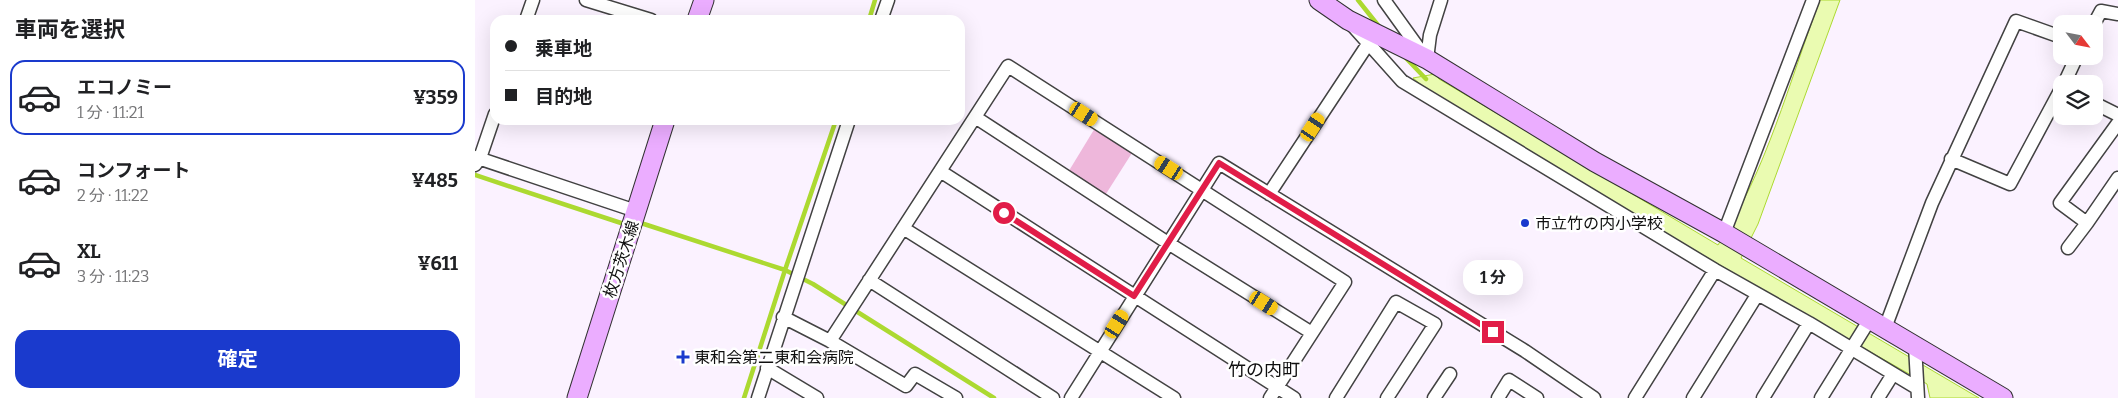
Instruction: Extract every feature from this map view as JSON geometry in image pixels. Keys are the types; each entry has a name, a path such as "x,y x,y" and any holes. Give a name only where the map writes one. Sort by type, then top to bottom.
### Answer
{"street":[{"path":"528,15 533,0"},
{"path":"586,0 635,15"},
{"path":"699,15 704,0"},
{"path":"882,15 887,0"},
{"path":"1319,0 1348,20 1427,59 1595,162 1724,233 1915,352 2003,398"},
{"path":"1384,0 1427,59"},
{"path":"1427,59 1430,35 1441,0"},
{"path":"1724,233 1813,0"},
{"path":"2099,15 2101,11 2118,14"},
{"path":"1348,20 1402,81 1757,295 1852,348 1918,390"},
{"path":"1821,398 1852,348 1873,325 2016,21 2053,34"},
{"path":"1269,194 1368,44"},
{"path":"830,341 1008,66 1203,189 1345,282 1274,392"},
{"path":"1951,159 2010,184 2053,104"},
{"path":"2103,108 2118,115"},
{"path":"975,117 1168,243 1312,333"},
{"path":"2087,223 2060,202 2118,123"},
{"path":"491,125 477,160 637,210"},
{"name":"枚方茨木線","path":"577,398 663,125"},
{"path":"758,398 847,125"},
{"path":"1071,398 1219,163 1525,351 1594,398"},
{"path":"939,172 1134,296 1274,392 1294,398"},
{"path":"2068,248 2118,178"},
{"path":"903,228 1174,398"},
{"path":"1635,398 1715,270"},
{"path":"869,280 1053,398"},
{"path":"1693,398 1757,295"},
{"path":"1336,398 1396,302 1435,324 1387,398"},
{"path":"783,317 830,341 906,386 915,374 956,398"},
{"path":"1763,398 1809,323"},
{"path":"1915,352 1918,390"},
{"path":"767,368 817,398"},
{"path":"1434,398 1450,374"},
{"path":"1878,398 1893,374"},
{"path":"1498,398 1509,380 1537,398"}],"shaded area":[{"path":"1820,0 1840,0 1758,224 1741,258 1979,398 1930,398 1927,384 1616,204 1431,93 1413,78 1435,74 1439,79 1718,245 1750,187 1764,156"},
{"path":"1095,128 1132,153 1104,197 1067,174"}],"waterway":[{"path":"870,15 875,0"},
{"path":"1358,0 1381,29"},
{"path":"1404,56 1426,79"},
{"path":"744,398 834,125"},
{"path":"475,175 621,223"},
{"path":"644,224 785,270 813,284 994,398"}],"place":[{"name":"市立竹の内小学校","path":"1525,223"},
{"name":"東和会第二東和会病院","path":"683,357"}],"district":[{"name":"竹の内町","path":"1264,370"}],"route":[{"path":"1004,213 1134,296 1219,163 1493,332"}]}
